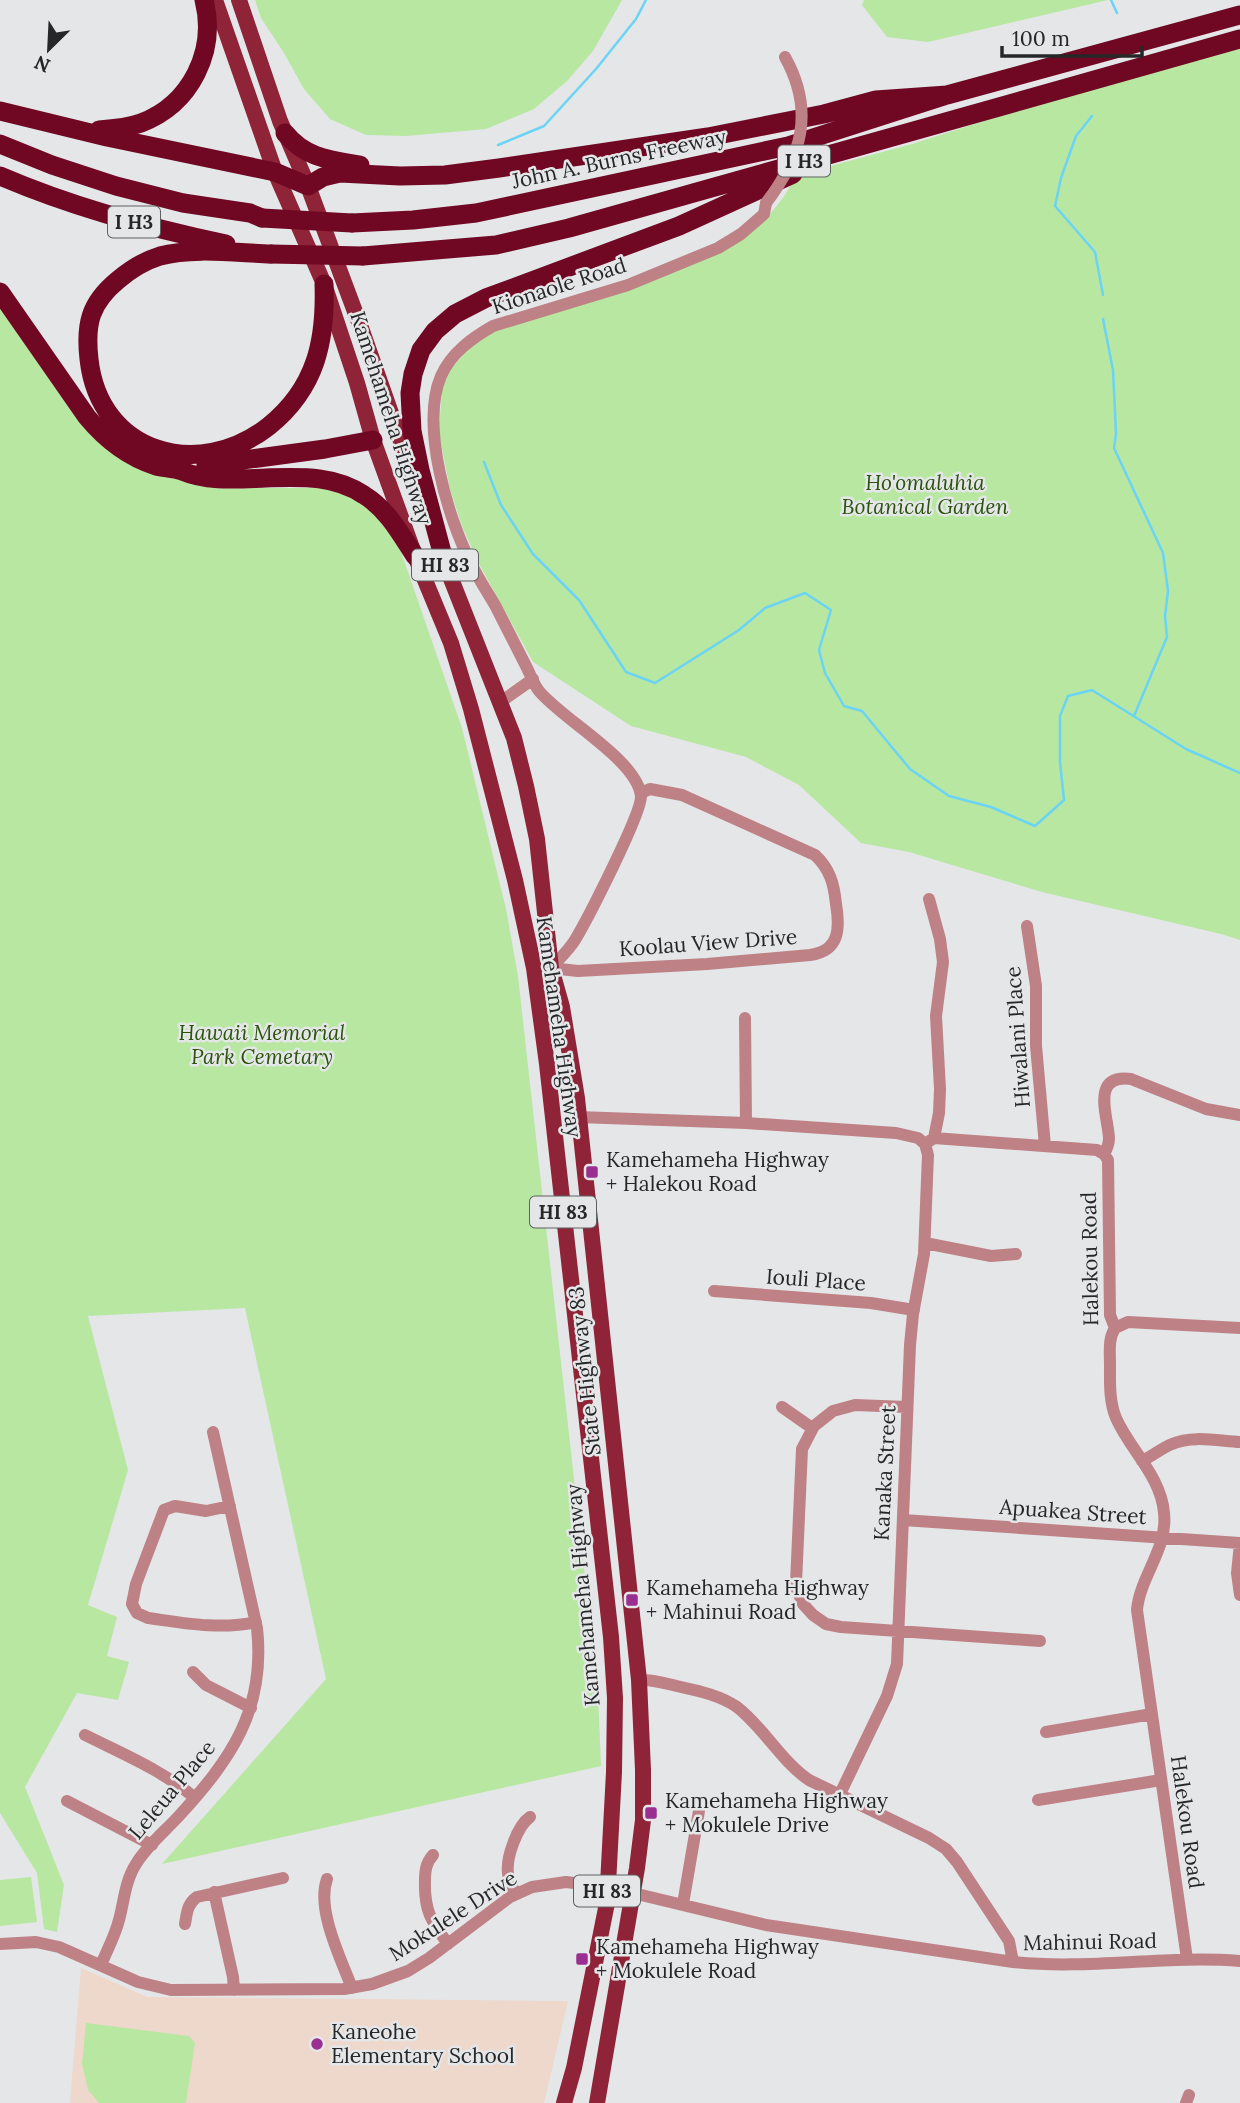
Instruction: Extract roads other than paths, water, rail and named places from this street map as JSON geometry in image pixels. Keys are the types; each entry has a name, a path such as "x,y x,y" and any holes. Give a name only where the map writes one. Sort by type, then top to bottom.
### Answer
{"highway":[{"path":"86,131 140,123 169,107 185,92 197,73 207,42 208,20 204,0"},
{"name":"John A. Burns Freeway","path":"0,144 116,187 250,213 262,218 352,223 413,220 476,213 788,146 947,95 1240,15"},
{"name":"I H3","path":"0,176 81,207 151,227 271,254 363,256 496,245 569,228 1240,39"},
{"path":"0,111 107,137 275,172 308,186 323,177 340,173 445,175 708,137 824,114 876,100 947,95"},
{"path":"285,133 300,149 314,155 375,167 445,175"},
{"path":"447,571 420,470 410,393 421,350 435,331 455,314 486,299 680,226 843,151"},
{"path":"271,254 192,252 160,256 124,275 99,300 90,317 87,334 91,376 104,408 128,434 159,450 194,455 232,447 266,428 294,401 313,368 323,331 324,284"},
{"path":"0,292 88,417 103,435 122,450 145,462 182,470 188,475 210,478 307,477 347,485 383,510 415,556"},
{"path":"182,470 188,466 312,451 373,440"}],"main road":[{"name":"Kamehameha Highway","path":"215,0 275,172 324,284 373,440 415,556 451,643 512,868 534,968 611,1637 615,1698 607,1903 590,1994 564,2103"},
{"name":"Kamehameha Highway","path":"239,0 285,133 308,186 360,325 447,571 514,738 534,825 551,968"},
{"path":"373,440 394,425"},
{"path":"471,709 499,703"},
{"path":"534,968 551,968"},
{"name":"State Highway 83","path":"551,968 562,1007 577,1098 639,1680 643,1820 597,2103"},
{"path":"552,1119 578,1117"},
{"path":"573,1306 599,1303"},
{"path":"612,1674 639,1680"}],"street":[{"name":"Kionaole Road","path":"640,793 636,779 622,763 536,688 471,564 440,474 433,434 435,398 441,376 454,355 474,337 493,326 628,285 718,248 741,234 764,214 766,203 793,160 802,125 799,90 785,57"},
{"path":"499,703 533,679"},
{"name":"Koolau View Drive","path":"551,968 578,971 810,955 826,949 836,936 838,920 832,881 826,867 815,855 682,794 650,789 640,793"},
{"path":"551,968 574,942 632,825 641,800 640,793"},
{"name":"Kanaka Street","path":"840,1794 891,1685 897,1664 910,1345 925,1243 928,1154 939,1114 936,1016 943,962 929,899"},
{"name":"Hiwalani Place","path":"1027,926 1036,986 1036,1046 1045,1146"},
{"path":"745,1018 746,1123"},
{"name":"Halekou Road","path":"1187,1959 1137,1610 1139,1597 1163,1538 1165,1520 1162,1500 1155,1482 1120,1426 1111,1401 1110,1339 1115,1328 1110,1315 1108,1164 1104,1154 1109,1138 1104,1097 1110,1084 1120,1079 1131,1079 1206,1109 1240,1115"},
{"path":"578,1117 746,1123 896,1133 930,1141 1045,1146 1097,1150 1104,1154"},
{"path":"925,1243 991,1256 1016,1254"},
{"name":"Iouli Place","path":"714,1291 871,1303 914,1310"},
{"path":"1115,1328 1128,1322 1240,1328"},
{"path":"907,1407 848,1406 826,1415 812,1428 805,1441 801,1457 796,1583 807,1610 826,1624 841,1628 1040,1641"},
{"path":"782,1407 812,1428"},
{"name":"Leleua Place","path":"101,1965 118,1922 130,1874 140,1857 224,1763 251,1708 256,1690 259,1659 256,1622 213,1432"},
{"path":"1142,1461 1179,1442 1240,1442"},
{"path":"230,1506 206,1511 175,1506 164,1510 136,1584 132,1604 137,1614 148,1618 217,1626 256,1622"},
{"name":"Apuakea Street","path":"903,1520 1240,1543"},
{"path":"1240,1543 1237,1573 1240,1595"},
{"path":"193,1672 206,1685 251,1708"},
{"name":"Mahinui Road","path":"639,1680 648,1679 698,1691 731,1704 743,1713 802,1775 946,1849 1009,1941 1013,1962 1043,1964 1187,1959 1240,1961"},
{"path":"1046,1732 1152,1714"},
{"path":"85,1735 151,1768 195,1798"},
{"path":"1038,1800 1161,1780"},
{"path":"68,1801 152,1845"},
{"path":"683,1904 700,1805"},
{"path":"516,1894 508,1878 508,1866 518,1830 530,1817"},
{"path":"433,1854 425,1870 425,1903 432,1922 448,1944"},
{"path":"185,1924 187,1909 197,1897 283,1878"},
{"path":"327,1879 323,1894 326,1910 352,1988"},
{"name":"Mokulele Drive","path":"0,1944 48,1944 70,1950 138,1982 160,1989 182,1991 352,1988 397,1976 419,1965 516,1894 555,1882 608,1887 766,1925 1013,1962"},
{"path":"214,1892 234,1990"}],"waterway":[{"path":"498,145 544,126 596,69 636,19 646,0"},
{"path":"1111,0 1117,13"},
{"path":"1092,116 1076,136 1061,178 1055,206 1095,252 1103,295"},
{"path":"1103,319 1113,370 1116,434 1114,448 1163,553 1168,591 1165,616 1167,637 1134,716"},
{"path":"484,462 501,505 533,554 579,600 626,672 655,683 739,630 765,608 805,593 831,610 819,650 825,673 844,706 862,711 910,769 949,796 991,807 1035,826 1064,800 1060,762 1060,716 1068,696 1092,690 1186,749 1240,773"}],"place":[{"name":"Kamehameha Highway + Halekou Road","path":"592,1172"},
{"name":"Kamehameha Highway + Mahinui Road","path":"632,1600"},
{"name":"Kamehameha Highway + Mokulele Drive","path":"651,1813"},
{"name":"Kamehameha Highway + Mokulele Road","path":"582,1959"},
{"name":"Kaneohe Elementary School","path":"317,2044"}],"park label":[{"name":"Ho'omaluhia Botanical Garden","path":"925,495"},
{"name":"Hawaii Memorial Park Cemetary","path":"262,1045"}]}
